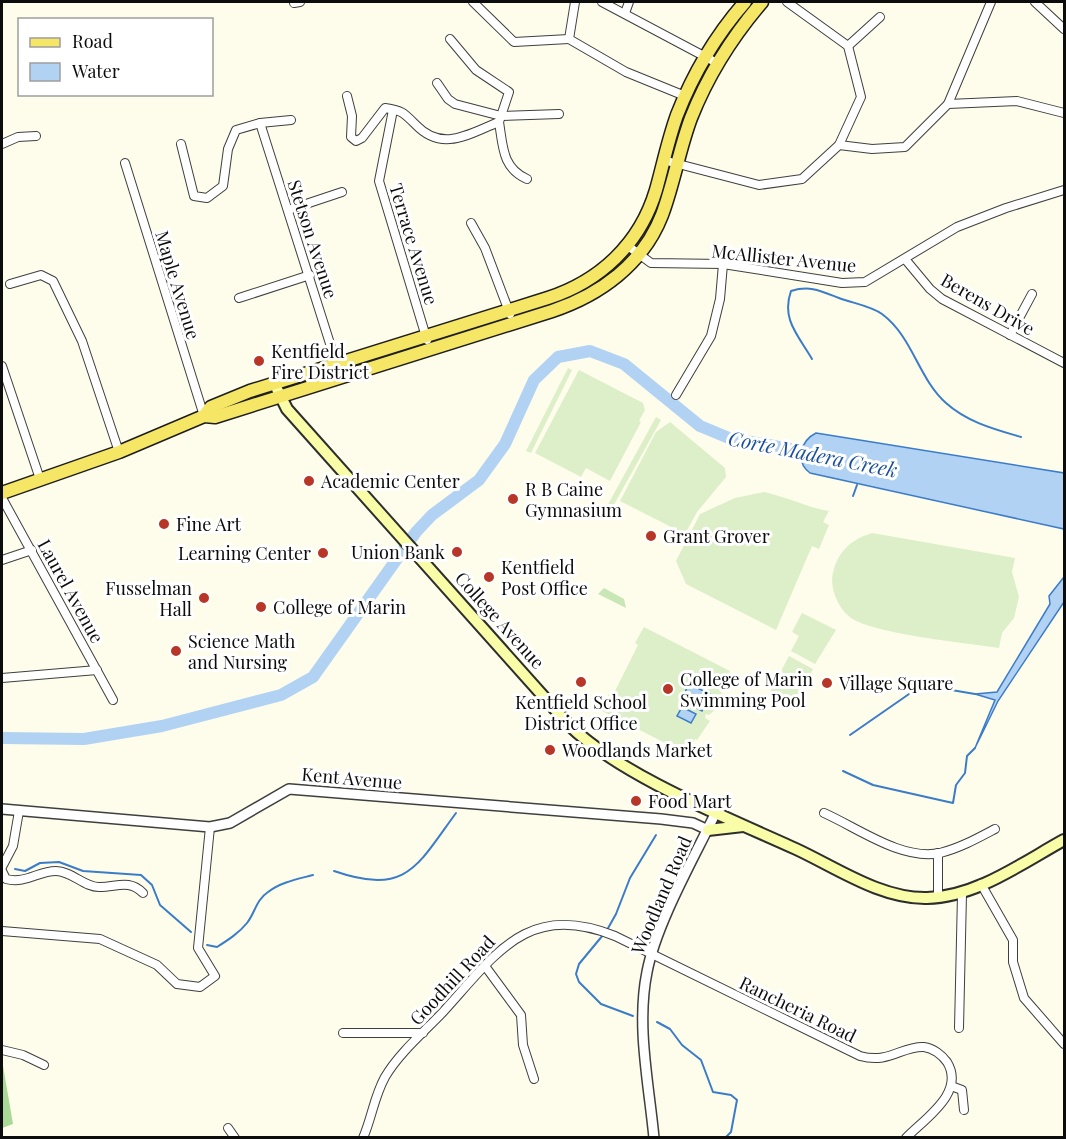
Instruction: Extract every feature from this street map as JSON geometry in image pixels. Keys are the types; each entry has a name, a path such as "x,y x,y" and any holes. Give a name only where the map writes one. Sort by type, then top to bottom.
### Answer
{"main road":[{"path":"204,416 211,407 226,399 561,294 590,280 628,246 649,211 663,160 685,96 706,56 745,2"},
{"path":"2,493 119,452 204,416 214,417 513,324 565,307 597,292 639,254 661,217 690,120 717,63 762,2"},
{"name":"College Avenue","path":"276,383 287,409 412,545 576,731 613,758 716,812 885,891 905,897 962,894"},
{"path":"708,830 745,826"},
{"path":"962,894 1065,840"}],"street":[{"path":"473,2 514,42 569,39 626,72 685,96"},
{"path":"569,39 575,2"},
{"path":"602,2 717,63"},
{"path":"625,13 629,2"},
{"path":"663,160 759,185 802,178 839,145 861,97 848,46 787,2"},
{"path":"839,145 873,150 905,147 948,104 991,2"},
{"path":"1035,2 1065,29"},
{"path":"848,46 880,17"},
{"path":"450,39 476,70 509,92 500,119 507,162 514,173 527,179"},
{"path":"437,83 448,99 455,104 500,119"},
{"path":"347,96 352,116 351,137 356,141 362,138 383,110 407,114 431,137 444,141 500,119 559,114"},
{"path":"948,104 1017,100 1065,113"},
{"name":"Terrace Avenue","path":"393,110 379,181 430,350"},
{"path":"181,144 194,196 207,198 223,186 228,149 236,130 260,123 291,120"},
{"name":"Stetson Avenue","path":"260,123 310,275 329,343 339,363"},
{"path":"2,144 18,137 36,136"},
{"name":"Maple Avenue","path":"125,163 204,416"},
{"name":"McAllister Avenue","path":"628,246 651,263 723,264 842,283 865,282 957,227 1006,207 1065,190"},
{"path":"288,210 342,192"},
{"path":"471,223 485,248 513,324"},
{"name":"Berens Drive","path":"905,259 930,289 942,298 1065,363"},
{"path":"676,395 711,336 720,299 723,264"},
{"path":"10,284 41,275 53,281 82,341 119,452"},
{"path":"239,298 310,275"},
{"path":"1010,334 1032,294"},
{"path":"2,366 40,479"},
{"name":"Laurel Avenue","path":"2,498 113,700"},
{"path":"2,560 32,550"},
{"path":"2,678 97,670"},
{"name":"Kent Avenue","path":"2,810 210,827 230,823 289,789 661,819 693,823 708,830"},
{"path":"19,811 14,846 2,869 6,879 21,881 57,871 99,888 120,883 139,888 144,893"},
{"name":"Woodland Road","path":"654,1137 643,1013 645,983 652,952 716,812"},
{"path":"824,813 900,848 938,853 964,845 995,829"},
{"path":"2,931 100,939 157,965 177,984 200,987 215,976 198,948 210,827"},
{"path":"938,853 938,897"},
{"path":"981,884 1013,940 1013,962 1024,998 1065,1044"},
{"path":"959,1028 962,894"},
{"name":"Goodhill Road","path":"363,1137 373,1101 386,1076 508,942 536,929 577,925 606,932 652,952"},
{"name":"Rancheria Road","path":"652,952 860,1056 888,1058 919,1047 930,1048 945,1059 949,1066 951,1086"},
{"path":"485,966 521,1015 523,1045 534,1079"},
{"path":"343,1033 423,1034"},
{"path":"2,1050 44,1065"},
{"path":"906,1137 942,1103 951,1086 962,1090 964,1110"},
{"path":"228,1128 235,1137"}],"green space":[{"path":"568,368 572,370 531,453 526,451"},
{"path":"579,370 643,403 645,410 610,481 586,468 581,477 535,453"},
{"path":"656,417 661,420 611,510 606,508"},
{"path":"670,422 725,468 726,477 697,512 685,534 620,501 656,432"},
{"path":"764,492 829,511 823,522 829,525 819,549 812,546 776,630 686,584 676,561 700,514 735,498"},
{"path":"872,533 1015,558 1012,572 1019,597 1014,618 1002,633 999,648 880,629 863,624 846,614 835,596 832,575 844,550 859,538"},
{"path":"604,588 624,599 626,608 598,594"},
{"path":"802,613 836,630 815,664 791,651 799,636 792,632"},
{"name":"College of Marin Swimming Pool","path":"644,627 730,671 719,690 722,693 716,705 718,707 709,715 706,714 705,718 710,721 697,740 695,739 687,754 600,710 609,694 613,695 638,645 635,643"},
{"path":"789,656 813,669 792,709 770,698 769,694"},
{"path":"2,1060 13,1124 2,1128"}],"water":[{"name":"Corte Madera Creek","path":"816,433 1064,473 1064,529 810,473 802,463 801,452 806,441"},
{"path":"1064,577 1064,602 998,701 975,748 995,700 975,694 997,692 1050,604 1049,596"},
{"path":"689,684 710,694 702,711 681,700"},
{"path":"682,707 696,714 691,723 677,716"}],"waterway":[{"path":"812,359 792,326 788,310 791,291 815,290 878,311 893,323 936,393 946,403 972,420 1021,437"},
{"name":"Corte Madera Creek","path":"2,738 84,739 162,726 281,695 313,677 416,532 432,515 479,480 505,444 534,380 558,357 590,351 624,364 700,426 729,438 819,454"},
{"path":"853,496 857,485"},
{"path":"850,735 922,685 975,694"},
{"path":"843,771 873,785 953,803 956,785 965,773 967,756 975,748"},
{"path":"334,871 359,878 378,880 394,878 408,871 420,861 456,813"},
{"path":"607,930 630,878 656,835"},
{"path":"15,869 25,871 40,863 59,862 83,871 141,875 152,885 160,905 191,932"},
{"path":"207,945 217,947 237,933 250,919 264,895 273,889 290,881 313,875"},
{"path":"603,935 579,964 576,974 579,982 601,1004 633,1016"},
{"path":"657,1022 670,1029 682,1045 701,1060 713,1092 731,1095 737,1100 731,1132 725,1138"}],"place":[{"name":"Kentfield Fire District","path":"259,361"},
{"name":"Academic Center","path":"309,481"},
{"name":"R B Caine Gymnasium","path":"513,499"},
{"name":"Fine Art","path":"164,524"},
{"name":"Grant Grover","path":"651,536"},
{"name":"Union Bank","path":"457,552"},
{"name":"Learning Center","path":"323,553"},
{"name":"Kentfield Post Office","path":"489,577"},
{"name":"Fusselman Hall","path":"204,598"},
{"name":"College of Marin","path":"261,607"},
{"name":"Science Math and Nursing","path":"176,651"},
{"name":"Kentfield School District Office","path":"581,682"},
{"name":"Village Square","path":"827,683"},
{"name":"College of Marin Swimming Pool","path":"668,689"},
{"name":"Woodlands Market","path":"550,750"},
{"name":"Food Mart","path":"636,801"}]}
